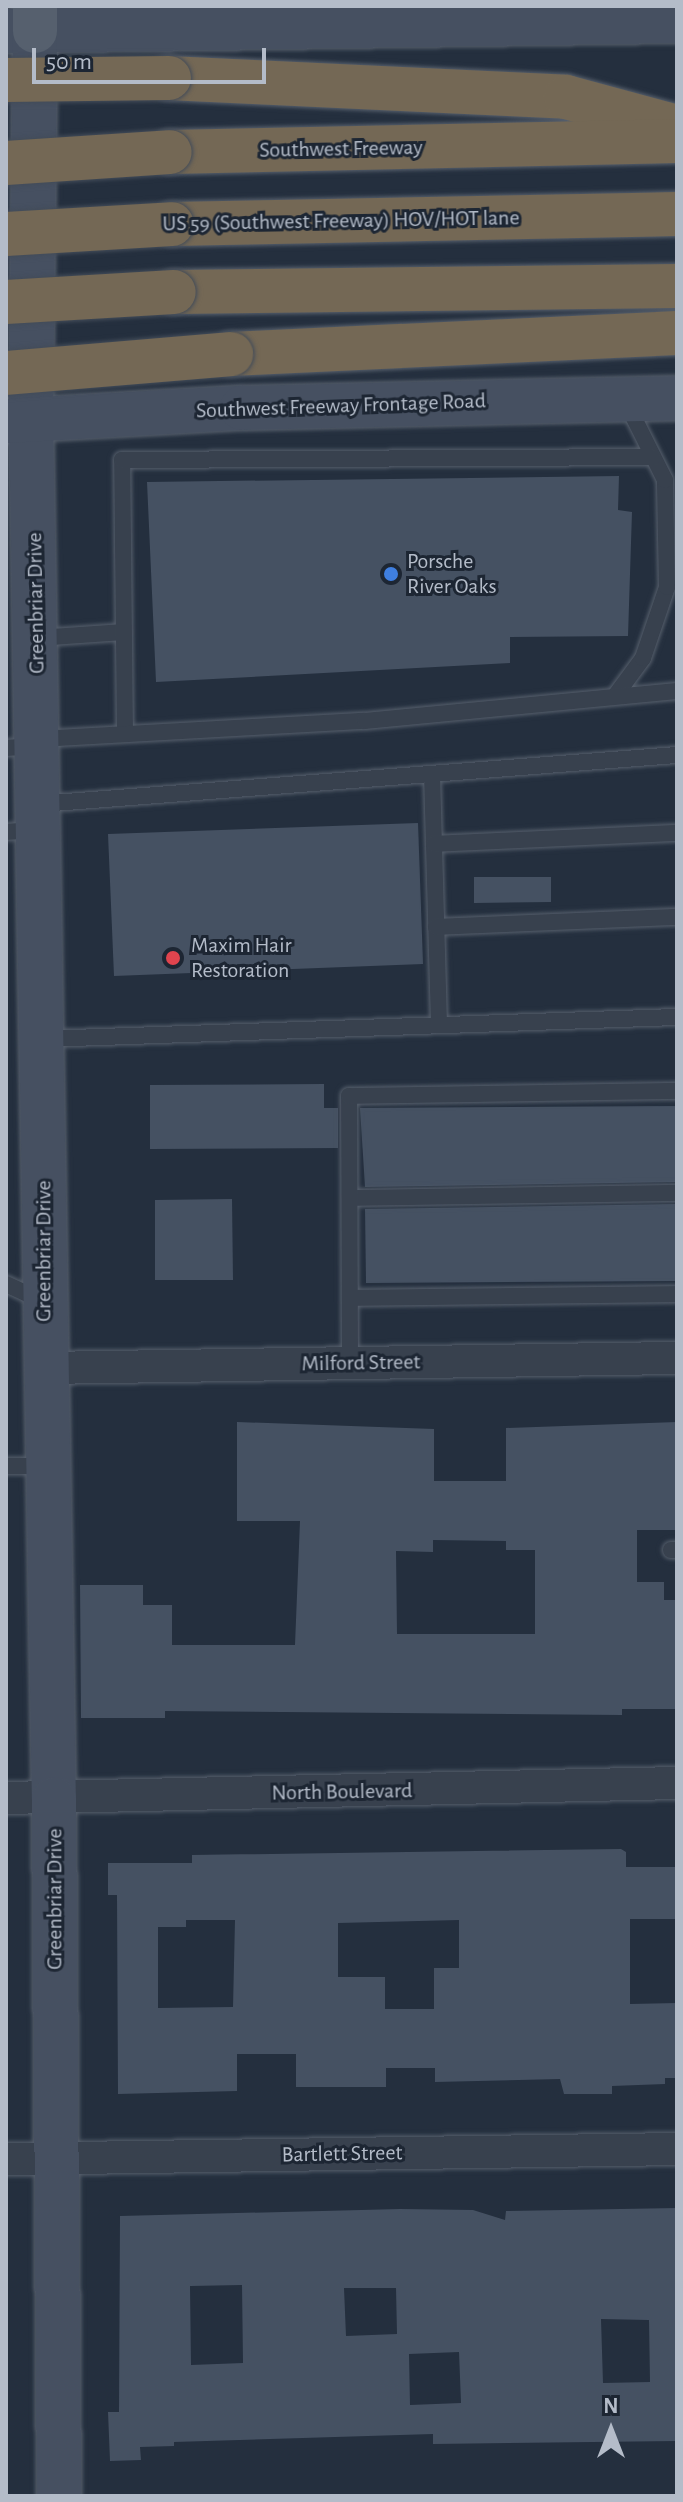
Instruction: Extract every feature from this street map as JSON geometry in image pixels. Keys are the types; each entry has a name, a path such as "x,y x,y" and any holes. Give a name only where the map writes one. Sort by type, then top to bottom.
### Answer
{"highway":[{"path":"6,80 169,78 566,97 677,127"},
{"name":"Southwest Freeway","path":"6,163 170,152 677,141"},
{"name":"US 59 (Southwest Freeway) HOV/HOT lane","path":"6,234 172,224 677,214"},
{"path":"6,302 174,292 677,286"},
{"path":"6,373 231,354 677,333"}],"main road":[{"path":"25,23 615,14 677,21"},
{"name":"Greenbriar Drive","path":"25,23 18,420 35,588 28,744 29,822 42,1039 25,1293 44,1368 26,1466 54,1799 59,2496"},
{"name":"Southwest Freeway Frontage Road","path":"18,420 242,408 677,398"},
{"path":"6,518 35,588"}],"street":[{"name":"Milford Street","path":"44,1368 677,1358"},
{"name":"North Boulevard","path":"6,1798 677,1783"},
{"name":"Bartlett Street","path":"6,2159 677,2149"}],"lane":[{"path":"615,696 643,658 667,587 671,480 653,457 624,398"},
{"path":"125,734 122,460 653,457"},
{"path":"32,660 123,632"},
{"path":"28,744 125,734 365,721 677,691"},
{"path":"29,822 432,774 677,755"},
{"path":"432,774 439,1025"},
{"path":"434,844 677,833"},
{"path":"436,927 677,917"},
{"path":"42,1039 677,1017"},
{"path":"350,1363 349,1096 677,1091"},
{"path":"350,1198 677,1193"},
{"path":"350,1298 677,1294"}],"building":[{"name":"Porsche River Oaks","path":"619,476 618,510 632,512 628,636 510,637 510,663 156,682 147,482"},
{"path":"418,823 423,964 114,976 108,834"},
{"path":"474,877 551,877 551,902 474,903"},
{"path":"324,1084 324,1108 338,1108 338,1148 150,1149 150,1085"},
{"path":"677,1106 677,1182 365,1187 360,1108"},
{"path":"232,1199 233,1280 155,1280 155,1200"},
{"path":"677,1204 677,1281 366,1283 365,1209"},
{"path":"237,1422 434,1429 434,1481 506,1481 506,1428 677,1422 677,1530 637,1530 637,1582 664,1582 664,1600 677,1600 677,1709 622,1709 622,1715 165,1711 165,1718 81,1718 80,1585 143,1585 143,1605 172,1605 172,1645 295,1645 300,1521 237,1521","holes":["433,1540 506,1541 506,1550 535,1550 535,1634 397,1634 396,1551 433,1552"]},
{"path":"621,1849 626,1852 626,1867 677,1867 677,1919 630,1919 630,2004 677,2003 677,2078 665,2078 665,2084 612,2086 612,2094 564,2094 560,2079 435,2082 435,2068 386,2068 386,2087 296,2087 296,2054 237,2054 237,2091 118,2094 117,1895 108,1895 108,1863 192,1863 192,1855","holes":["186,1920 235,1920 233,2007 158,2008 158,1927 186,1927","459,1920 459,1968 434,1968 434,2009 385,2009 385,1977 338,1977 338,1923"]},
{"path":"677,2208 677,2441 433,2444 433,2434 174,2442 174,2446 140,2447 141,2460 110,2461 108,2412 119,2412 120,2216 400,2209 473,2210 505,2220 506,2211","holes":["242,2285 243,2363 191,2365 190,2286","344,2288 396,2288 397,2334 346,2336","601,2319 649,2320 650,2382 603,2383","459,2352 461,2403 410,2405 409,2354"]}],"place":[{"name":"Porsche River Oaks","path":"391,574"},
{"name":"Maxim Hair Restoration","path":"173,958"}]}
